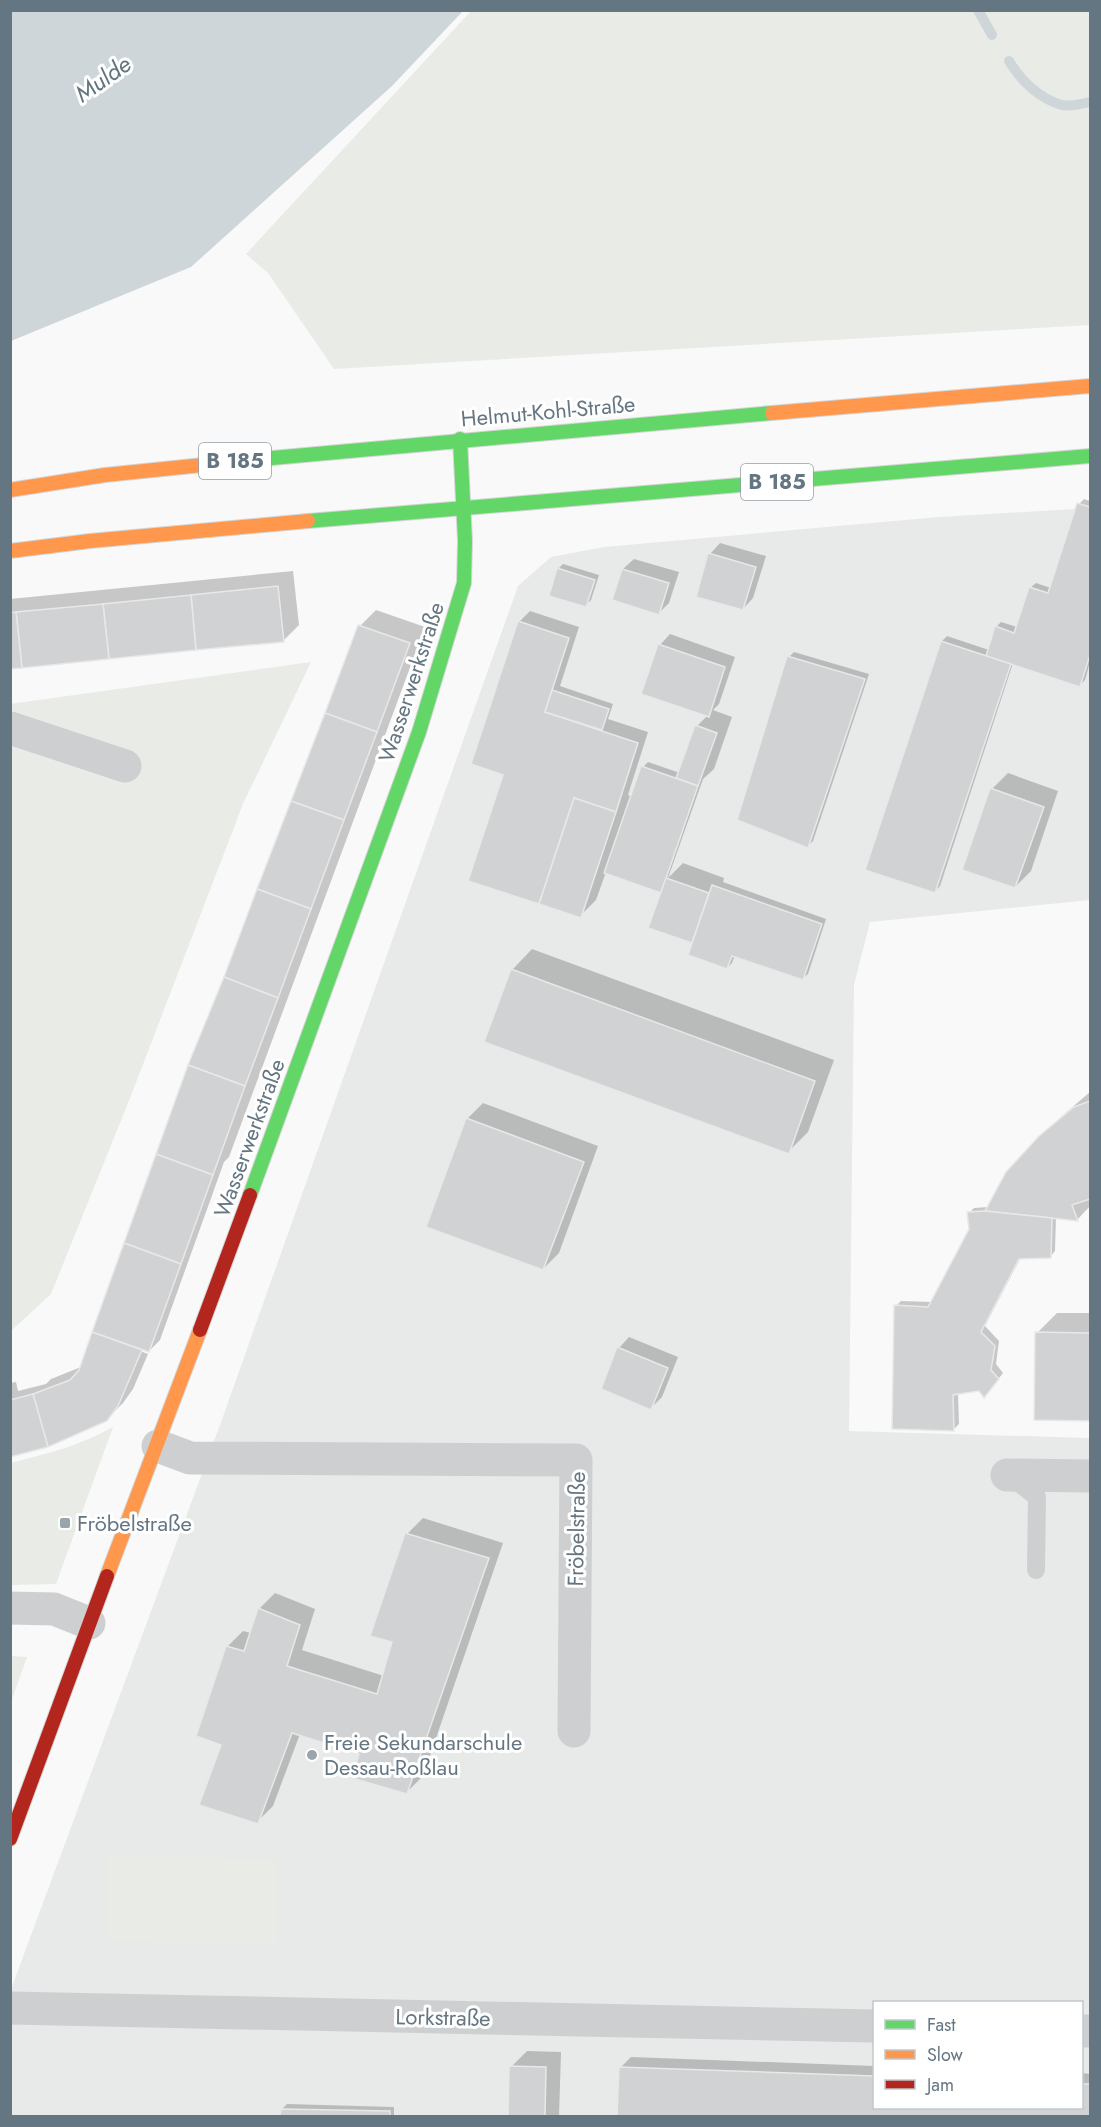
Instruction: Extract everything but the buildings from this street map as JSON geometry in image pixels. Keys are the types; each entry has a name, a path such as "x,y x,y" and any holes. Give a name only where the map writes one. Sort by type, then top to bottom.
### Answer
{"main road":[{"name":"Helmut-Kohl-Straße","path":"10,490 105,475 460,439 1090,386"},
{"name":"Wasserwerkstraße","path":"10,1839 89,1623 158,1446 419,732 464,583 460,439"},
{"name":"B 185","path":"10,551 90,541 463,508 1090,456"}],"street":[{"path":"10,728 125,766"},
{"name":"Fröbelstraße","path":"158,1446 190,1458 576,1460 574,1731"},
{"path":"1007,1475 1090,1476"},
{"path":"10,1608 54,1609 89,1623"},
{"name":"Lorkstraße","path":"10,2008 873,2026"}],"lane":[{"path":"1007,1475 1037,1497 1036,1570"}],"shaded area":[{"path":"472,10 1090,11 1090,325 334,369 268,273 246,254"},
{"path":"1090,508 1090,900 870,922 854,985 849,1431 1090,1438 1090,2116 11,2116 10,1992 220,1425 518,586 551,557 604,547 939,517"},
{"path":"311,662 243,804 132,1093 51,1294 11,1331 10,704"},
{"path":"113,1427 56,1584 11,1585 11,1463 76,1444"},
{"path":"10,1656 27,1657 11,1702"},
{"path":"108,1856 277,1859 276,1944 106,1941"}],"water":[{"name":"Mulde","path":"11,10 463,11 392,86 191,267 11,341"}],"waterway":[{"path":"978,10 992,35"},
{"path":"1009,61 1025,82 1046,98 1065,106 1090,102"}],"traffic: fast":[{"path":"261,459 772,413"},
{"path":"250,1195 419,732 464,583 465,541 460,439"},
{"path":"308,521 1090,456"}],"traffic: slow":[{"path":"772,413 1090,386"},
{"path":"10,490 105,475 261,459"},
{"path":"10,551 90,541 308,521"},
{"path":"107,1576 200,1330"}],"traffic: jam":[{"path":"200,1330 250,1195"},
{"path":"10,1839 107,1576"}],"place":[{"name":"Fröbelstraße","path":"65,1523"},
{"name":"Freie Sekundarschule Dessau-Roßlau","path":"312,1755"}]}
